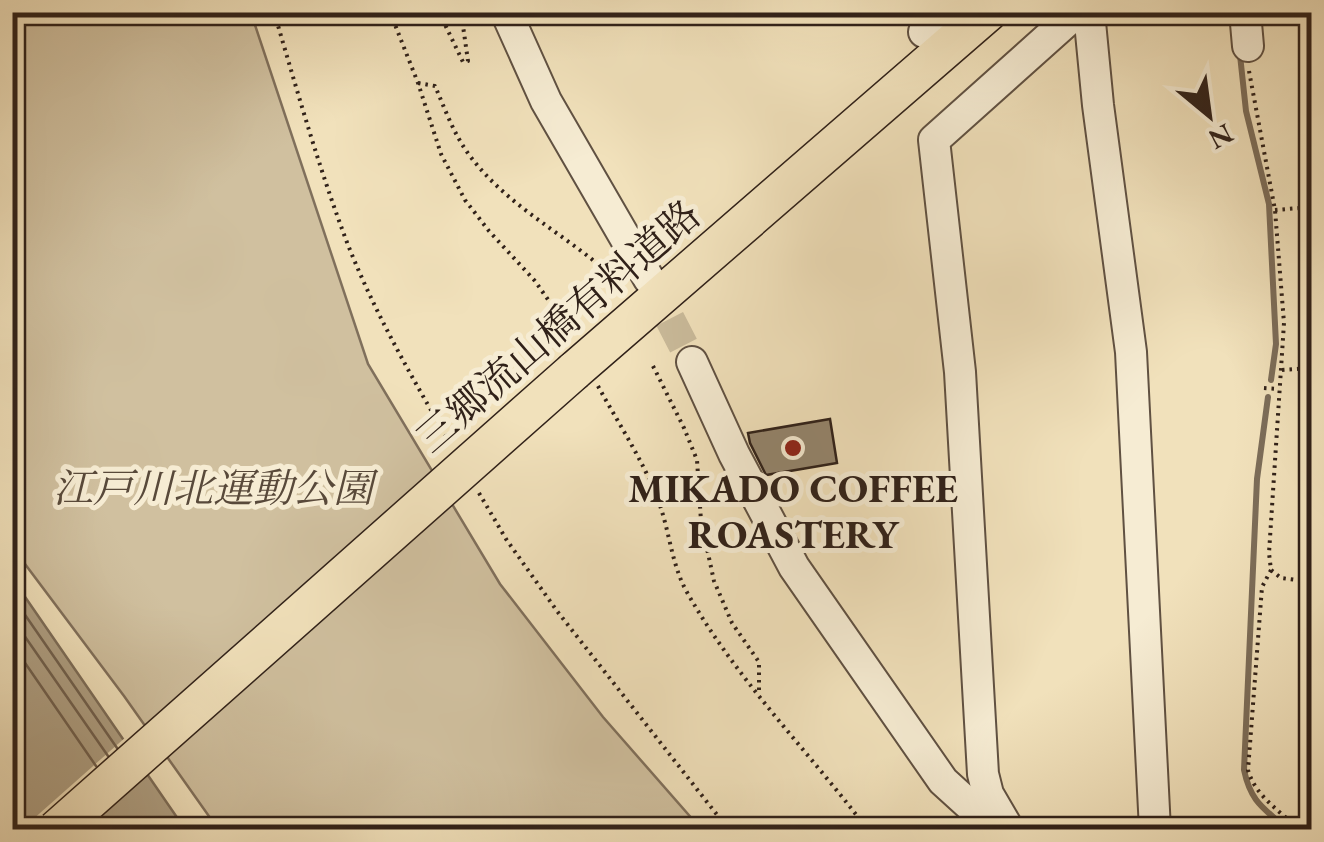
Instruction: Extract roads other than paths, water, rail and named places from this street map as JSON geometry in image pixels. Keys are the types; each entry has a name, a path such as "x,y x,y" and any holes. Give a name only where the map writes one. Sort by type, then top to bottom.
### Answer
{"main road":[{"name":"三郷流山橋有料道路","path":"56,830 581,365 664,278 969,17"}],"street":[{"path":"506,12 546,101 664,278"},
{"path":"921,12 924,32 969,17"},
{"path":"1009,830 988,794 983,774 960,372 934,140 1077,12"},
{"path":"1089,12 1131,352 1155,830"},
{"path":"1245,12 1248,46"},
{"path":"692,362 734,454 794,567 943,782 997,830"}],"water":[{"path":"12,578 185,829 13,829"}],"waterway":[{"path":"1240,55 1246,111 1269,204 1276,344 1271,380"},
{"path":"1268,397 1257,479 1244,770 1255,798 1288,830"}],"tunnel":[{"path":"649,279 692,362"}],"place":[{"name":"MIKADO COFFEE ROASTERY","path":"793,448"}],"park label":[{"name":"江戸川北運動公園","path":"213,488"}]}
